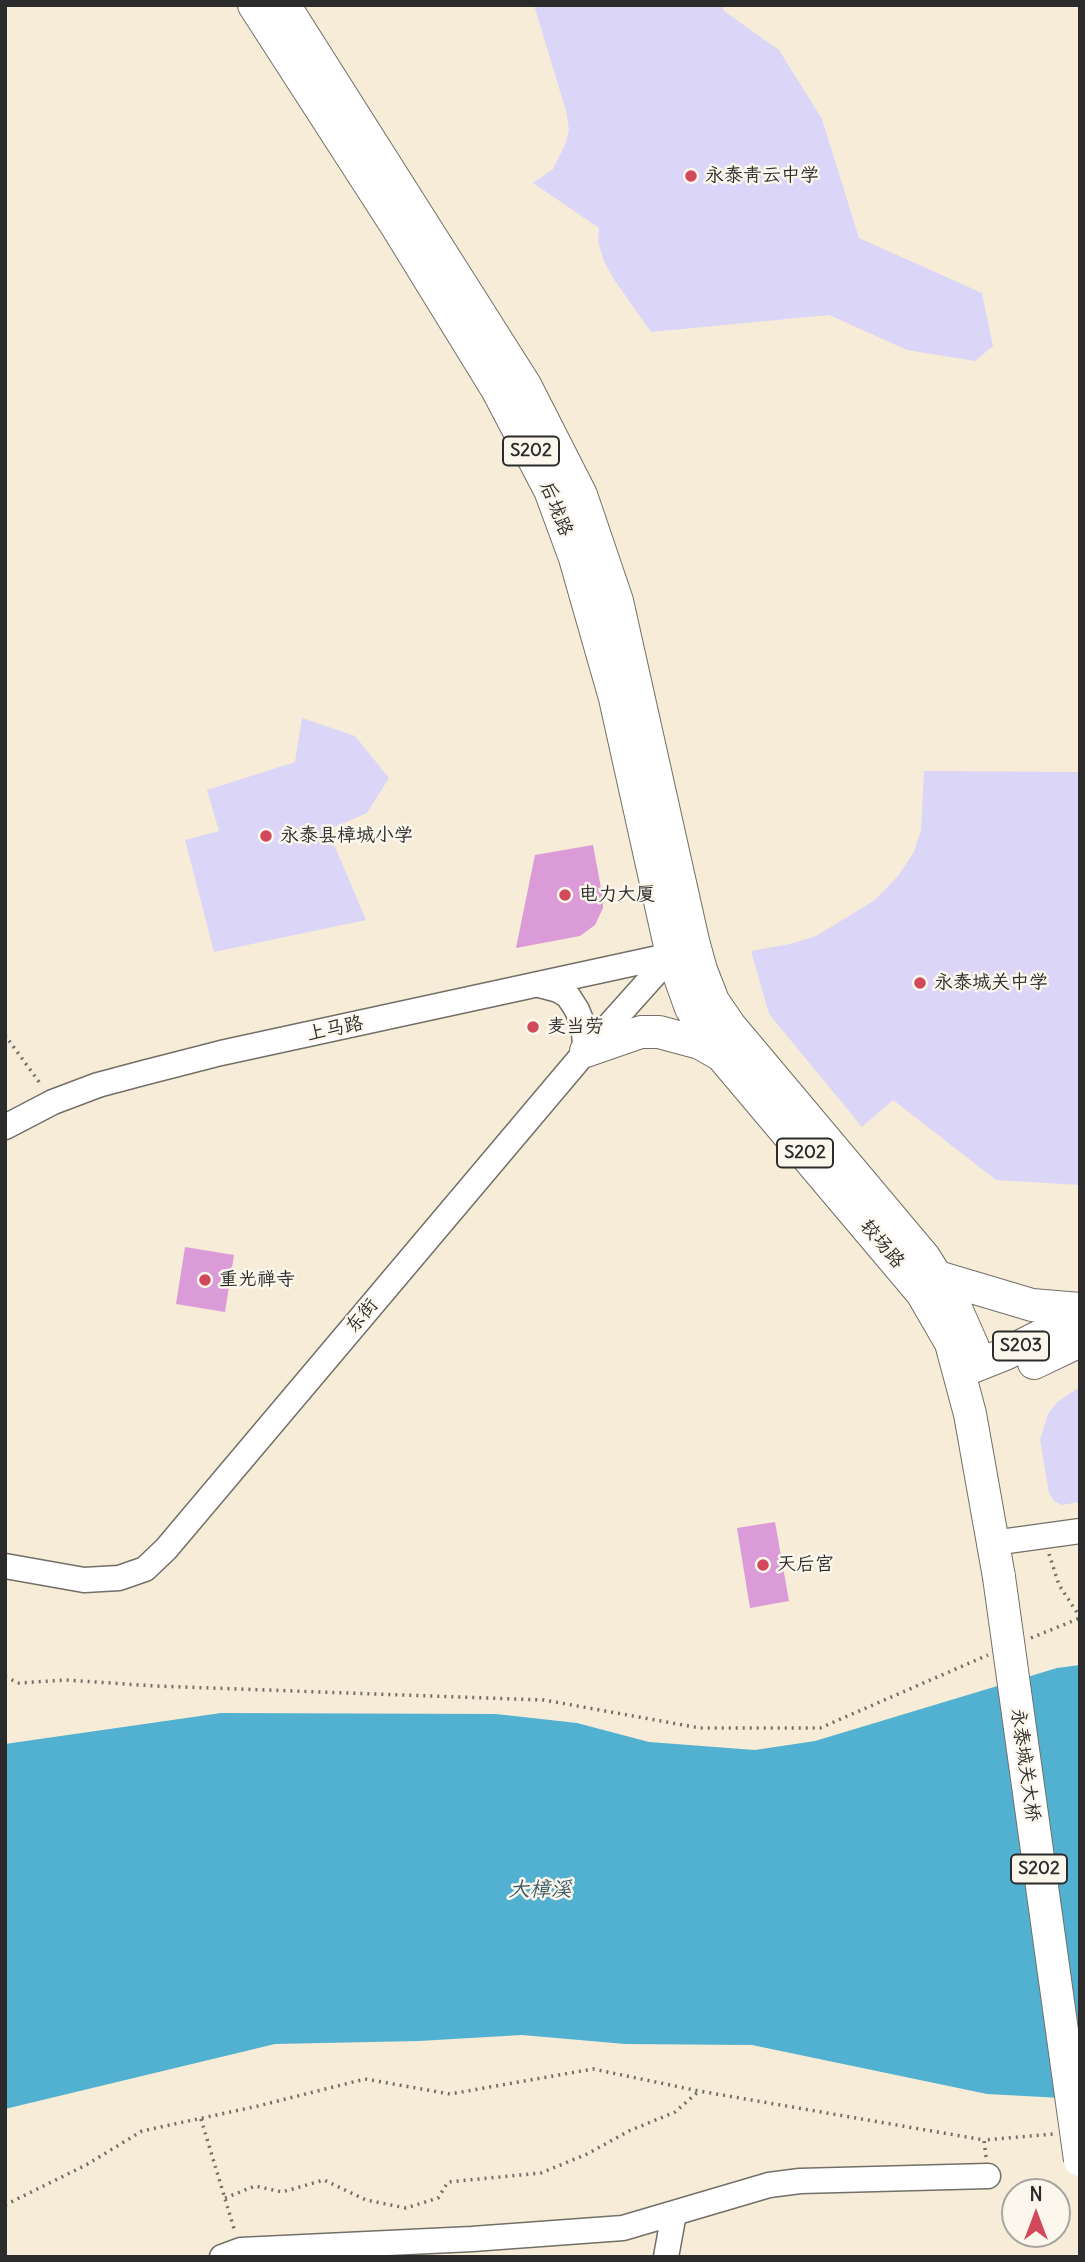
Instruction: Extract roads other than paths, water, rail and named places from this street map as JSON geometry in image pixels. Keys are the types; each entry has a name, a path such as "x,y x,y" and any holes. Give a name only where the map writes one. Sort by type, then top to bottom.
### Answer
{"main road":[{"name":"后垅路","path":"254,5 396,225 497,389 550,490 575,558 684,953"},
{"name":"后垅路","path":"284,5 525,385 580,495 617,601 684,953"},
{"name":"较场路","path":"684,953 691,1008 722,1056 922,1293 972,1380"},
{"name":"较场路","path":"684,953 730,1026 924,1257 939,1278 970,1335 972,1380 1016,1540 1008,1576"},
{"path":"586,1051 641,1032 659,1032 700,1043 722,1056"},
{"path":"939,1278 1032,1305 1080,1309"},
{"name":"S203","path":"972,1380 1080,1316"},
{"name":"S203","path":"972,1380 1080,1341"},
{"name":"永泰城关大桥","path":"1008,1576 1080,2019"},
{"name":"永泰城关大桥","path":"1008,1576 1073,2147"}],"street":[{"name":"上马路","path":"5,1127 53,1102 98,1085 221,1053 684,953"},
{"name":"东街","path":"5,1566 84,1580 119,1578 145,1569 175,1538 586,1051 684,953"},
{"path":"538,985 558,990 568,996 578,1010 583,1025 586,1051"},
{"path":"1016,1540 1080,1531"},
{"path":"232,2254 623,2228 769,2185 800,2181 988,2176"},
{"path":"666,2257 674,2213"}],"water":[{"name":"大樟溪","path":"1080,1665 1080,2099 987,2094 752,2045 625,2044 522,2035 419,2041 275,2044 5,2109 5,1744 221,1713 496,1714 577,1723 649,1742 755,1750 815,1741 1057,1668"}],"place":[{"name":"永泰青云中学","path":"691,176"},
{"name":"永泰县樟城小学","path":"266,836"},
{"name":"电力大厦","path":"565,895"},
{"name":"永泰城关中学","path":"920,983"},
{"name":"麦当劳","path":"533,1027"},
{"name":"重光禅寺","path":"205,1280"},
{"name":"天后宫","path":"763,1565"}]}
